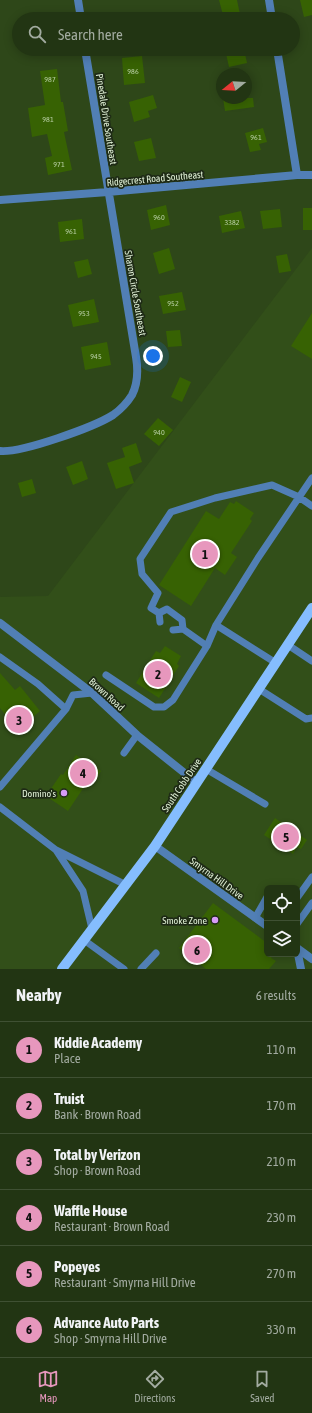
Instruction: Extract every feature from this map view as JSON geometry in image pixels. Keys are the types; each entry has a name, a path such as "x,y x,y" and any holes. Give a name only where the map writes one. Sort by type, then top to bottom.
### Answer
{"main road":[{"name":"South Cobb Drive","path":"62,969 155,846 288,644 310,614"}],"street":[{"path":"78,0 80,12"},
{"path":"269,0 271,12"},
{"name":"Pinedale Drive Southeast","path":"86,56 108,192"},
{"path":"278,56 297,175"},
{"name":"Ridgecrest Road Southeast","path":"0,200 312,175"},
{"name":"Sharon Circle Southeast","path":"0,450 14,450 28,447 84,428 112,415 122,408 132,396 136,384 138,369 108,192"},
{"name":"Brown Road","path":"0,623 92,693 137,735 197,783"},
{"name":"Smyrna Hill Drive","path":"155,846 264,924"},
{"path":"300,951 312,959"},
{"path":"299,957 301,969"}],"lane":[{"path":"106,675 154,706 164,707 173,700 207,646 216,625 258,558 312,478"},
{"path":"159,613 151,608 158,593 142,574 140,559 171,512 215,498 272,485 299,497 312,506"},
{"path":"159,613 167,609 182,620 183,629"},
{"path":"159,613 160,622"},
{"path":"216,625 276,663"},
{"path":"173,630 183,629 207,646"},
{"path":"288,644 312,661"},
{"path":"0,657 38,684 66,709"},
{"path":"259,689 306,719 312,718"},
{"path":"0,786 66,709 73,695 92,693"},
{"path":"124,753 137,735"},
{"path":"206,769 264,804"},
{"path":"0,807 56,850 126,885"},
{"path":"56,850 83,891 92,929"},
{"path":"300,894 312,877"},
{"path":"255,918 264,902"},
{"path":"299,921 312,903"},
{"path":"84,940 124,969"},
{"path":"141,969 156,953"}],"shaded area":[{"path":"312,248 312,969 0,969 0,597 48,596"}],"building":[{"path":"219,0 237,0 240,12 222,12"},
{"path":"300,0 312,0 312,15 304,17"},
{"path":"142,56 145,83 124,85 122,58"},
{"path":"227,56 246,56 247,63 229,67"},
{"path":"57,69 61,102 63,102 68,131 64,132 72,170 48,175 45,158 52,156 47,134 32,137 28,108 45,105 40,71"},
{"path":"153,95 157,108 148,111 150,117 134,122 129,102"},
{"path":"253,98 254,107 225,111 224,104 252,104"},
{"path":"263,128 267,142 259,144 261,150 250,152 245,133"},
{"path":"151,138 156,158 139,161 134,142"},
{"path":"166,205 170,225 151,230 147,210"},
{"path":"303,208 312,208 312,230 303,230"},
{"path":"280,209 282,227 263,229 260,211"},
{"path":"241,211 245,228 222,233 219,216"},
{"path":"82,219 84,239 60,242 58,222"},
{"path":"169,248 175,269 159,274 153,253"},
{"path":"287,254 291,271 279,273 276,256"},
{"path":"88,259 92,274 78,278 74,262"},
{"path":"182,292 186,310 163,314 159,296"},
{"path":"94,299 99,322 73,327 68,305"},
{"path":"312,313 312,359 291,346"},
{"path":"180,330 182,346 168,347 166,331"},
{"path":"107,342 111,365 85,370 81,347"},
{"path":"180,377 191,382 182,402 171,397"},
{"path":"158,418 173,430 159,446 144,434"},
{"path":"136,443 142,462 129,467 134,483 116,489 107,463 125,457 122,448"},
{"path":"82,461 88,479 73,485 66,467"},
{"path":"32,479 36,493 22,497 18,483"},
{"path":"236,501 254,513 250,519 252,521 231,553 237,557 225,575 215,568 191,606 159,585 206,511 219,519 230,502 234,504"},
{"path":"165,646 181,656 177,664 179,666 159,698 136,683 156,651 160,653"},
{"path":"0,673 15,690 20,686 40,711 18,730 0,708"},
{"path":"76,755 101,771 95,780 92,778 86,788 84,787 68,811 46,796 61,774 63,775"},
{"path":"275,818 307,840 301,849 297,847 293,854 264,835"},
{"path":"213,903 264,941 264,957 272,957 271,958 276,961 269,969 206,969 179,948"}],"place":[{"name":"Kiddie Academy","path":"205,554"},
{"name":"Truist","path":"158,674"},
{"name":"Total by Verizon","path":"19,720"},
{"name":"Waffle House","path":"83,773"},
{"name":"Domino's","path":"64,793"},
{"name":"Popeyes","path":"286,837"},
{"name":"Smoke Zone","path":"215,920"},
{"name":"Advance Auto Parts","path":"197,950"}]}
